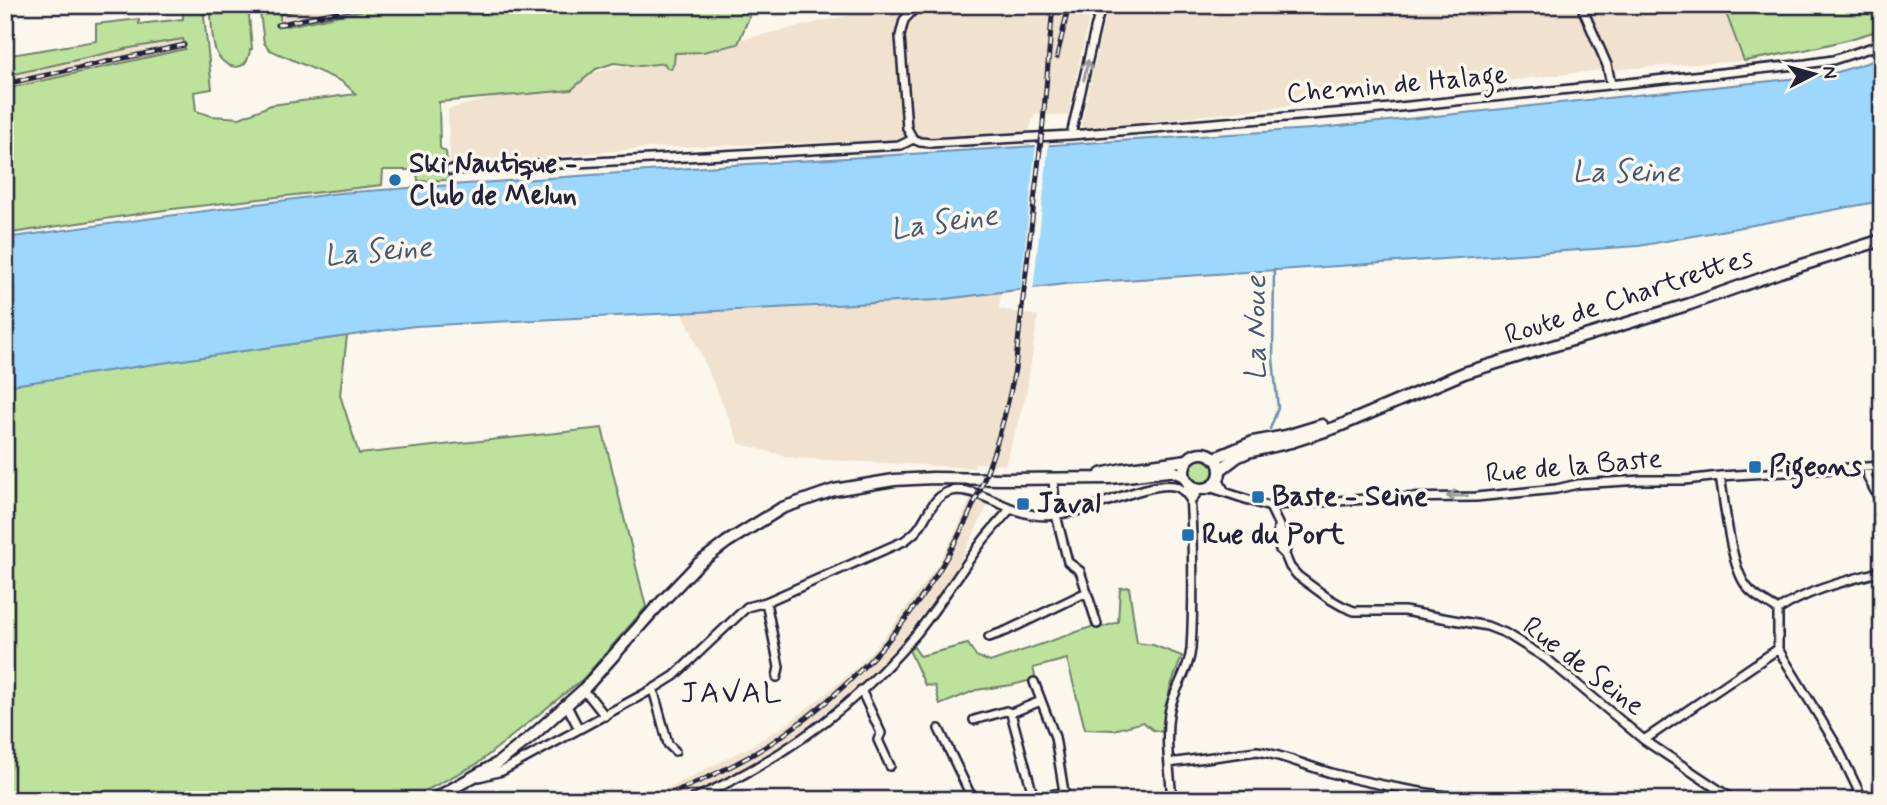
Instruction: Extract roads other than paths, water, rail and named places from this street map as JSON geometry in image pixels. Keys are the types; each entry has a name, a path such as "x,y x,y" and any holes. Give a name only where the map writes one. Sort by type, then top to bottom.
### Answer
{"main road":[{"name":"Route de Chartrettes","path":"1219,475 1237,457 1248,452 1337,427 1464,373 1690,304 1882,240"},
{"name":"Route de Chartrettes","path":"1215,458 1253,442 1286,436 1392,403"},
{"path":"432,800 498,763 532,736 582,691 660,603 698,565 727,542 782,508 834,490 914,479 1053,479 1090,478 1125,477 1173,471 1185,478 1190,485 1204,488 1219,475 1215,458 1200,453 1186,460 1123,469 1090,478"},
{"path":"1185,478 1186,460"}],"street":[{"path":"913,139 907,128 900,36 904,20 918,5"},
{"path":"1071,135 1102,5"},
{"path":"1581,5 1607,65 1611,84"},
{"name":"Chemin de Halage","path":"450,170 901,145 913,139 931,143 1071,135 1371,110 1833,60 1882,44"},
{"name":"Rue de la Baste","path":"1270,507 1382,498 1476,496 1578,484 1685,480 1882,466"},
{"path":"1867,467 1868,478 1882,504"},
{"path":"1219,475 1226,493"},
{"path":"1720,476 1735,560 1742,580 1749,590 1778,610"},
{"path":"1172,800 1169,715 1191,652 1194,579 1190,502 1185,478"},
{"path":"1053,479 1054,505 1068,562 1080,571 1097,624"},
{"path":"471,779 502,771 674,676 747,607 766,602 904,541 915,533 943,494 956,490 969,492 1010,509 1038,516 1087,508 1139,491 1168,486 1180,488 1190,502"},
{"path":"1190,502 1204,488 1270,507"},
{"name":"Rue de Seine","path":"1270,507 1278,527 1280,550 1290,567 1328,598 1351,610 1404,611 1439,616 1487,626 1512,636 1547,659 1644,740 1734,800"},
{"path":"691,800 785,751 836,713 916,634 984,539 1010,509"},
{"path":"1778,610 1829,585 1882,571"},
{"path":"989,637 1087,592"},
{"path":"766,602 779,667 778,677"},
{"path":"1778,610 1778,649 1837,746 1863,800"},
{"path":"1644,740 1778,649"},
{"path":"1011,713 1033,795 1041,798 1064,792 1055,737 1034,682"},
{"path":"653,689 668,744 675,751"},
{"path":"861,690 881,733 878,740 890,766"},
{"path":"582,691 605,716"},
{"path":"974,720 1006,711 1011,713 1041,701"},
{"path":"567,706 579,729"},
{"path":"939,729 973,800"},
{"path":"1169,764 1257,751 1384,786 1472,800"}],"water":[{"name":"La Seine","path":"1882,58 1882,201 1639,246 1065,284 937,300 415,326 5,386 5,238 339,193 1311,129 1828,75"}],"waterway":[{"name":"La Noue","path":"1270,429 1278,408 1273,359 1274,269"}],"railway":[{"path":"277,25 367,5"},
{"path":"655,800 705,779 753,754 783,735 828,700 868,662 904,620 936,576 963,528 985,478 1015,369 1043,123 1053,5"},
{"path":"1057,57 1069,5"},
{"path":"5,84 184,45"}],"place":[{"name":"Ski Nautique - Club de Melun","path":"395,180"},
{"name":"Pigeons","path":"1755,467"},
{"name":"Baste - Seine","path":"1258,497"},
{"name":"Javal","path":"1023,504"},
{"name":"Rue du Port","path":"1188,535"}],"district":[{"name":"JAVAL","path":"732,693"}]}
